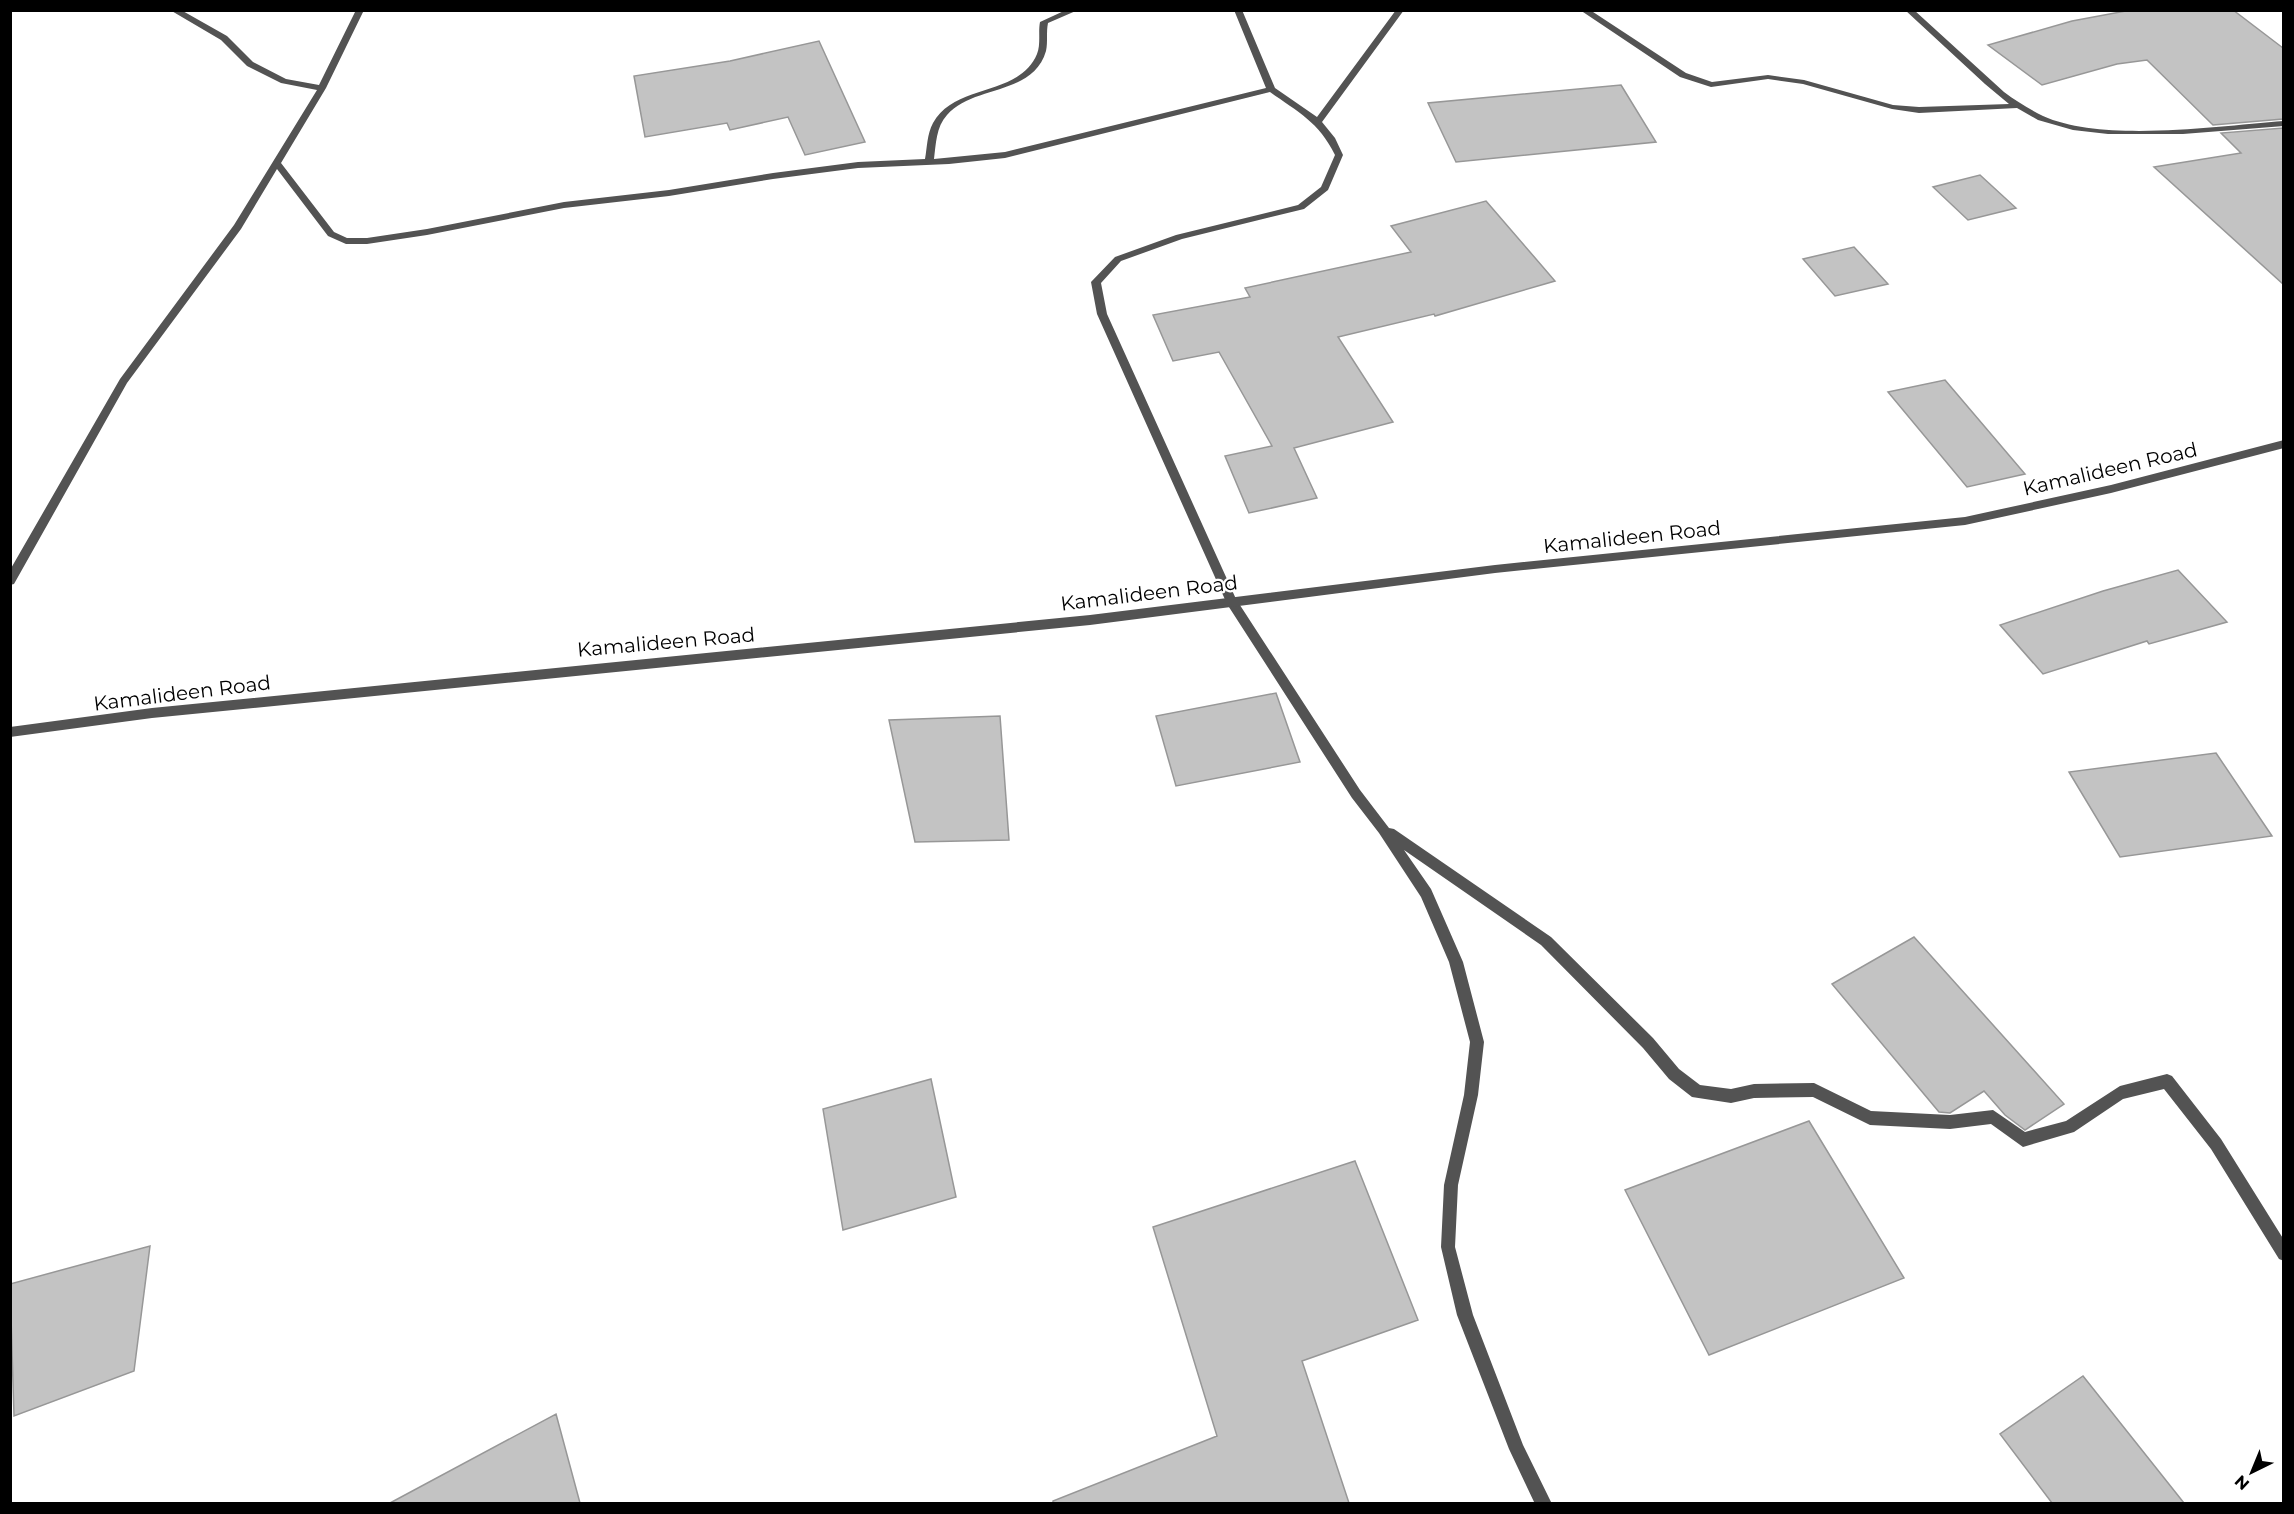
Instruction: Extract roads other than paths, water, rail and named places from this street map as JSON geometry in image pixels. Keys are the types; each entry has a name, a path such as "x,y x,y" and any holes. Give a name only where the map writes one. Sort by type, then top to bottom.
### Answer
{"street":[{"path":"174,10 224,38 250,64 284,81 322,88"},
{"path":"10,582 123,381 238,227 322,88 360,10"},
{"path":"929,162 936,124 945,111 966,99 1020,79 1042,53 1044,22 1074,10"},
{"path":"1238,10 1271,89 1318,122 1331,138 1339,155 1324,188 1301,207 1179,237 1118,259 1096,282 1102,314 1231,601 1356,794 1383,829 1426,894 1455,962 1477,1042 1471,1095 1451,1185 1448,1247 1465,1315 1517,1449 1544,1503"},
{"path":"1318,122 1400,10"},
{"path":"1584,10 1683,75 1711,85 1768,77 1804,82 1892,107 1919,110 2016,106"},
{"path":"1909,10 2016,106 2045,119 2097,131 2182,130 2283,123"},
{"path":"277,163 331,234 345,241 427,232 529,211 772,176 858,165 929,162 1005,155 1271,89"},
{"name":"Kamalideen Road","path":"10,732 152,713 1090,620 1507,568 1965,521 2111,489 2283,444"},
{"path":"1383,829 1546,941 1648,1043 1674,1074 1697,1092 1731,1096 1754,1091 1814,1090 1870,1118 1950,1122 1993,1117 2023,1140 2068,1127 2120,1093 2167,1081 2216,1144 2283,1254"}]}
